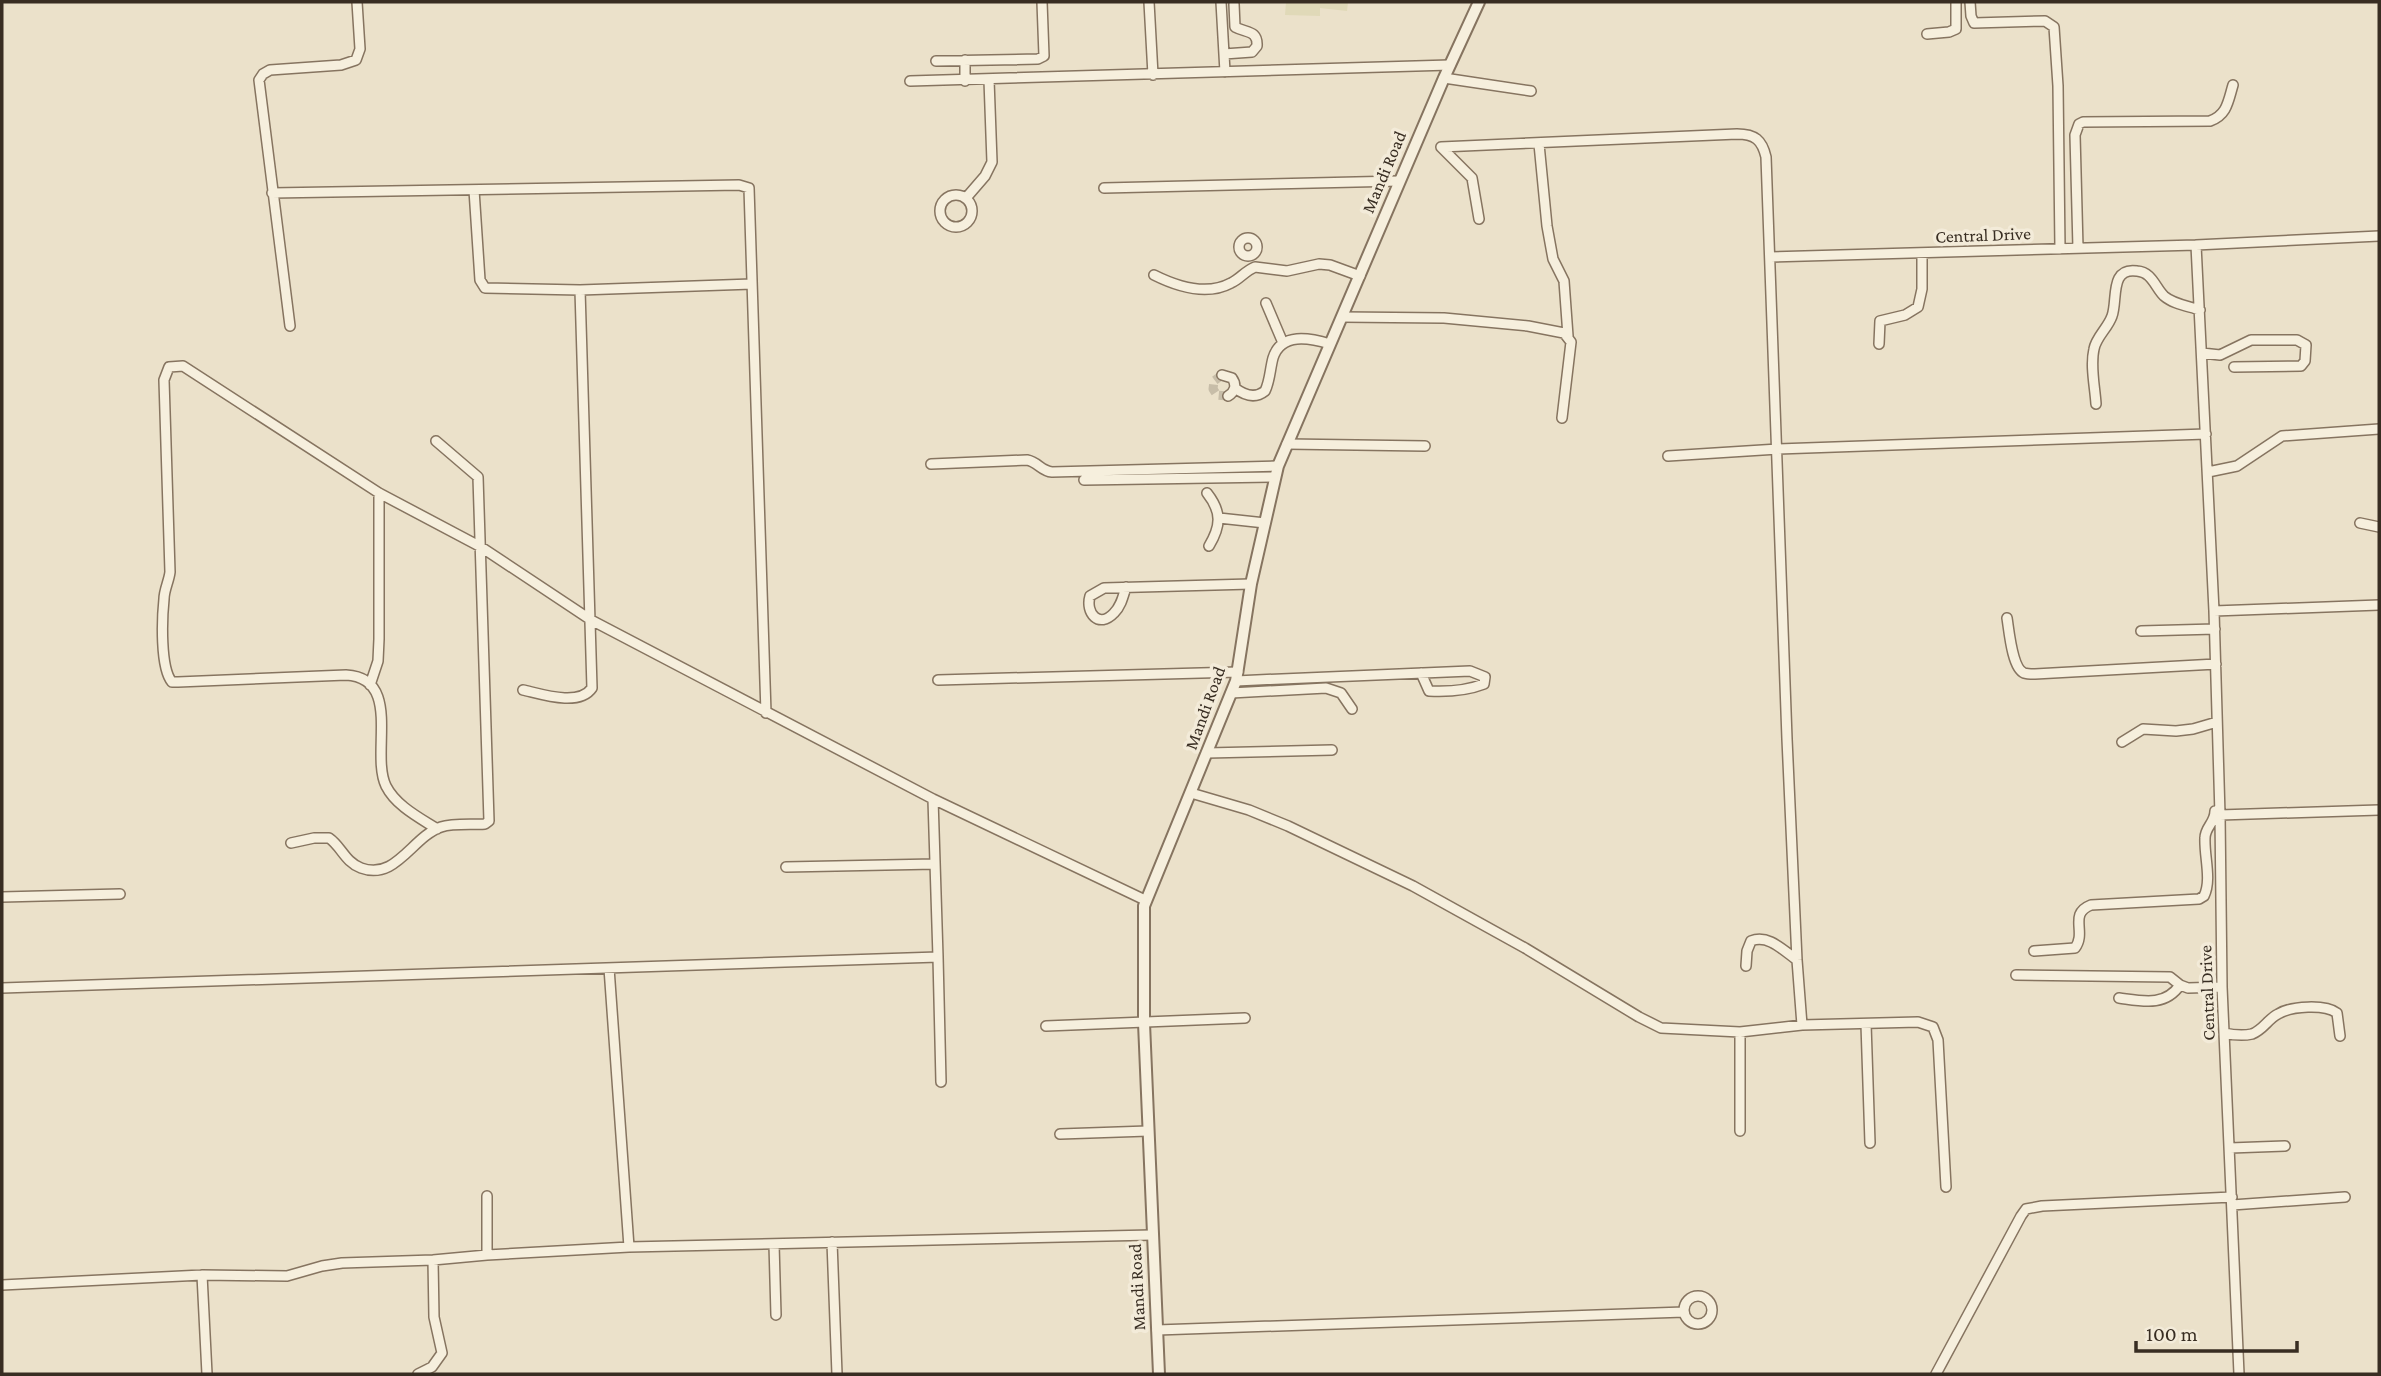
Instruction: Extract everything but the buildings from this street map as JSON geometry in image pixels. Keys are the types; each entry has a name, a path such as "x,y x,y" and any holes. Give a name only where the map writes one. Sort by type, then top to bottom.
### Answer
{"street":[{"path":"290,326 259,80 270,70 341,65 356,60 360,50 357,2"},
{"path":"936,61 1038,59 1044,56 1042,2"},
{"path":"1149,2 1153,75"},
{"path":"1221,2 1225,72"},
{"name":"Mandi Road","path":"1159,1374 1144,1023 1142,914 1145,900 1237,677 1251,584 1277,472 1287,444 1479,2"},
{"path":"1927,34 1955,29 1956,2"},
{"path":"1970,2 1970,16 1974,23 2045,22 2054,27 2058,86 2060,249"},
{"path":"1224,54 1252,52 1257,46 1253,33 1235,27 1234,4"},
{"path":"965,60 965,80"},
{"path":"910,81 1450,65"},
{"path":"1444,78 1531,91"},
{"path":"965,198 985,176 992,162 989,80"},
{"path":"2078,248 2075,135 2079,124 2210,121 2220,117 2226,109 2233,85"},
{"path":"1479,219 1472,178 1441,147 1737,134 1759,139 1766,157 1797,960 1802,1025"},
{"path":"1539,144 1546,226 1553,259 1564,281 1567,335 1571,342 1562,418"},
{"path":"1104,188 1399,181"},
{"path":"272,193 747,186 750,194 766,713"},
{"path":"474,190 480,280 483,287 491,290 752,284"},
{"name":"Central Drive","path":"1770,257 2196,245 2379,236"},
{"name":"Central Drive","path":"2196,245 2215,629 2222,987 2239,1374"},
{"path":"1879,344 1880,321 1905,315 1918,307 1922,289 1922,253"},
{"path":"1252,256 1255,267"},
{"path":"1154,275 1179,286 1205,289 1230,284 1255,267 1287,271 1319,264 1330,265 1360,276"},
{"path":"2096,404 2093,352 2112,316 2115,286 2124,273 2142,271 2152,279 2164,296 2200,310"},
{"path":"523,690 564,698 582,696 592,688 580,290"},
{"path":"1266,303 1283,343"},
{"path":"1342,317 1459,319 1528,326 1560,331 1567,335"},
{"path":"1222,375 1232,378 1235,388 1242,393 1253,396 1265,391 1274,356 1283,343 1300,338 1330,344"},
{"path":"2202,353 2220,355 2251,340 2297,340 2306,345 2305,361 2301,366 2234,368"},
{"path":"437,829 397,800 385,785 380,704 370,685 361,677 346,675 178,682 167,676 163,612 170,572 164,380 167,369 176,365 183,366 379,493 481,547 591,620 933,799 1145,900"},
{"path":"1228,396 1235,388"},
{"path":"2207,472 2237,466 2282,436 2379,429"},
{"path":"1668,456 1778,449 2206,435"},
{"path":"291,844 314,838 329,838 355,865 379,870 395,863 437,829 485,824 490,818 478,477 436,442"},
{"path":"1287,444 1425,446"},
{"path":"931,464 1027,460 1034,461 1044,471 1052,472 1277,472"},
{"path":"1084,480 1277,472"},
{"path":"370,685 378,661 379,493"},
{"path":"1207,493 1218,510 1219,518 1219,526 1209,546"},
{"path":"1219,518 1265,523"},
{"path":"2360,523 2379,527"},
{"path":"1126,587 1116,612 1102,620 1095,618 1087,605 1090,596 1104,588 1126,587 1251,584"},
{"path":"2214,611 2379,605"},
{"path":"2007,618 2014,657 2017,667 2023,673 2216,664"},
{"path":"2141,631 2215,629"},
{"path":"938,680 1470,671 1485,677 1484,684 1468,691 1429,691 1422,673"},
{"path":"1231,693 1326,688 1341,693 1352,709"},
{"path":"2122,742 2143,729 2176,731 2217,722"},
{"path":"1207,753 1332,750"},
{"path":"2034,951 2075,948 2079,942 2079,915 2081,910 2091,905 2199,899 2204,896 2207,888 2205,835 2214,821 2214,794 2220,791"},
{"path":"1191,793 1249,810 1288,826 1413,886 1525,948 1653,1025 1672,1030 1741,1032 1802,1025 1927,1024 1935,1029 1938,1040 1946,1187"},
{"path":"933,799 941,1082"},
{"path":"2220,815 2379,810"},
{"path":"786,867 935,863"},
{"path":"2,897 120,894"},
{"path":"1746,966 1748,946 1751,941 1760,938 1770,941 1797,960"},
{"path":"2,988 938,957"},
{"path":"609,968 629,1247"},
{"path":"2016,975 2170,977 2188,988 2222,987"},
{"path":"2119,998 2157,1002 2169,997 2180,985"},
{"path":"2224,1033 2249,1035 2259,1031 2281,1012 2295,1009 2329,1009 2337,1013 2340,1036"},
{"path":"1045,1026 1245,1018"},
{"path":"1866,1024 1870,1143"},
{"path":"1740,1131 1741,1032"},
{"path":"1060,1133 1148,1131"},
{"path":"2230,1148 2285,1146"},
{"path":"487,1196 487,1255"},
{"path":"1936,1374 2026,1209 2042,1206 2345,1197"},
{"path":"2,1285 202,1275 287,1276 330,1264 629,1247 1152,1235"},
{"path":"832,1242 837,1374"},
{"path":"774,1244 776,1315"},
{"path":"418,1374 432,1367 442,1353 434,1317 433,1260"},
{"path":"202,1275 207,1374"},
{"path":"1157,1330 1684,1312"}],"shaded area":[{"path":"1286,2 1348,2 1347,11 1320,8 1320,16 1285,15"}],"tunnel":[{"path":"1222,375 1214,381 1213,389 1217,395 1228,396"}]}
